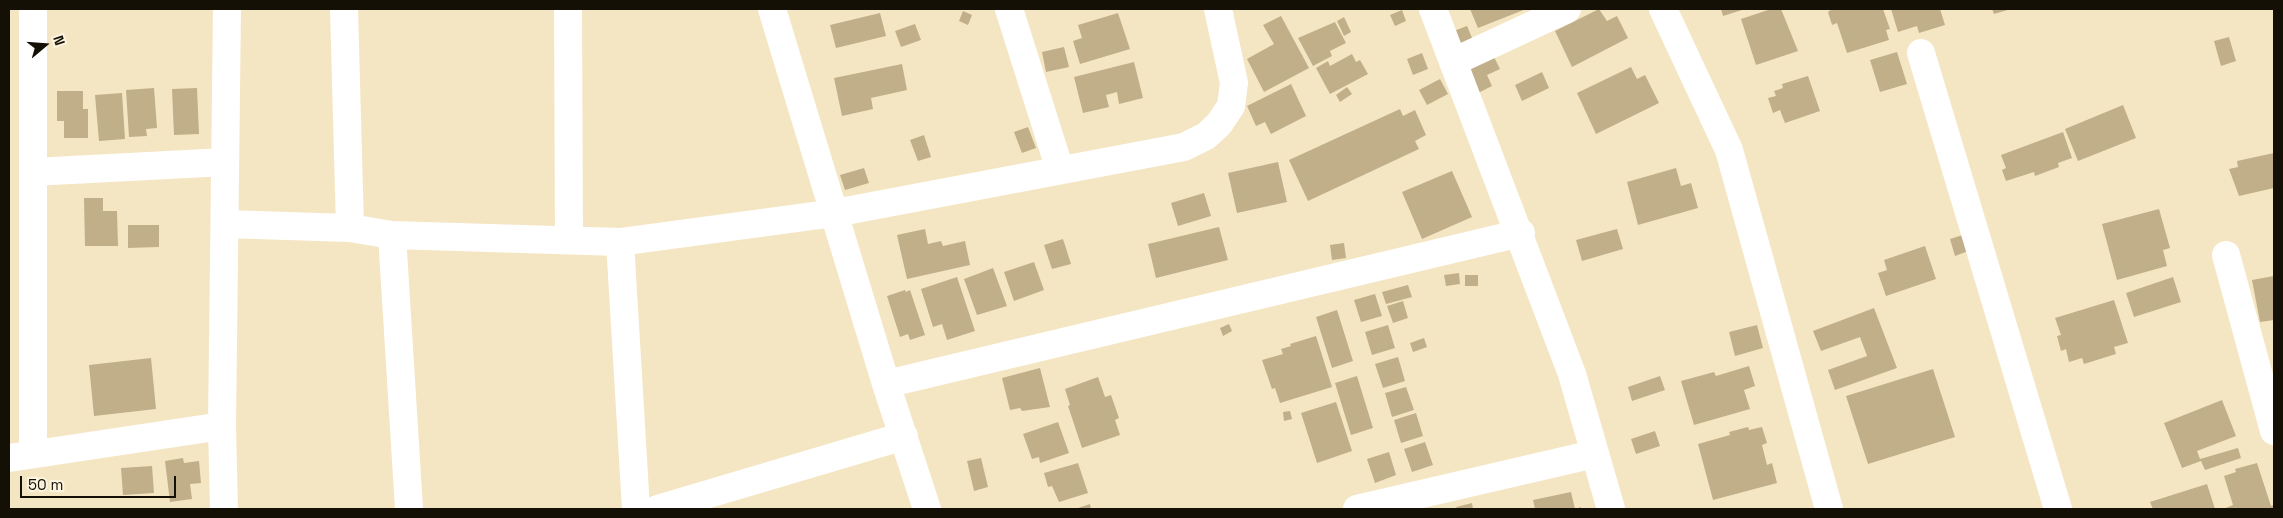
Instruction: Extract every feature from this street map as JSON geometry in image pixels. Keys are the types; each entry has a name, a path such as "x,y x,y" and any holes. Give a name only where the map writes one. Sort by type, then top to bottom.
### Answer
{"street":[{"path":"33,9 33,172 21,456 222,426"},
{"path":"224,509 222,426 227,9"},
{"path":"344,9 350,228"},
{"path":"568,9 569,240"},
{"path":"772,9 836,213 886,384 927,509"},
{"path":"1009,9 1060,170"},
{"path":"225,224 350,228 392,234 620,242 836,213 1184,147 1206,136 1218,124 1231,106 1234,83 1218,9"},
{"path":"1433,9 1521,233 1572,374 1611,509"},
{"path":"1453,62 1567,9"},
{"path":"1663,9 1729,150 1829,509"},
{"path":"1921,54 2058,509"},
{"path":"33,172 226,162"},
{"path":"886,384 1521,233"},
{"path":"392,234 409,509"},
{"path":"620,242 636,509"},
{"path":"2226,255 2274,431"},
{"path":"658,509 904,436"},
{"path":"1357,509 1594,454"}],"building":[{"path":"1470,9 1526,9 1478,28"},
{"path":"1599,9 1607,21 1617,16 1628,38 1572,67 1555,31"},
{"path":"1721,9 1745,9 1723,16"},
{"path":"1771,9 1781,9 1798,51 1756,65 1741,19"},
{"path":"1832,9 1883,9 1890,29 1886,30 1889,40 1847,53 1837,23 1832,25 1828,12"},
{"path":"1891,9 1940,9 1945,25 1919,33 1917,26 1898,32"},
{"path":"1992,9 2011,9 1994,14"},
{"path":"1402,10 1406,21 1395,26 1390,15"},
{"path":"963,11 972,15 968,25 959,21"},
{"path":"880,13 886,36 836,48 830,25"},
{"path":"1118,13 1130,49 1080,64 1073,41 1082,38 1078,25"},
{"path":"1281,16 1309,68 1264,92 1247,59 1274,44 1263,25"},
{"path":"1344,17 1351,32 1344,36 1337,21"},
{"path":"1335,22 1346,43 1330,51 1332,56 1313,66 1298,38"},
{"path":"915,24 921,40 901,47 895,31"},
{"path":"1467,26 1473,40 1458,47 1451,32"},
{"path":"2229,37 2236,61 2221,66 2214,41"},
{"path":"1064,47 1069,67 1046,72 1042,52"},
{"path":"1897,52 1907,84 1880,92 1870,60"},
{"path":"1422,53 1428,69 1413,75 1407,59"},
{"path":"1492,53 1500,69 1487,75 1492,86 1478,93 1469,64"},
{"path":"1352,54 1356,62 1360,60 1368,74 1330,94 1316,68 1328,61 1330,66"},
{"path":"1134,62 1143,98 1119,104 1117,92 1106,95 1109,107 1083,113 1074,77"},
{"path":"902,64 907,90 871,98 873,109 842,116 834,78"},
{"path":"1631,67 1637,79 1645,75 1659,103 1596,134 1577,93"},
{"path":"1542,72 1549,88 1522,101 1515,85"},
{"path":"1808,76 1820,111 1785,123 1780,110 1773,113 1768,98 1776,96 1774,91 1783,88 1782,84"},
{"path":"1440,79 1448,94 1427,105 1419,90"},
{"path":"1291,84 1306,116 1271,134 1265,122 1256,126 1247,106"},
{"path":"1347,87 1352,94 1340,102 1336,95"},
{"path":"154,88 157,128 146,129 147,136 129,137 126,90"},
{"path":"197,88 199,134 174,135 172,89"},
{"path":"57,91 83,91 83,109 88,109 88,138 64,138 64,121 57,121"},
{"path":"122,93 125,139 99,141 95,95"},
{"path":"2123,105 2136,138 2078,161 2065,129"},
{"path":"1400,109 1403,116 1415,110 1426,135 1415,141 1419,149 1308,201 1289,160"},
{"path":"1028,127 1036,148 1022,153 1014,132"},
{"path":"2063,132 2072,158 2058,163 2059,167 2035,176 2034,172 2006,181 2002,170 2006,168 2001,155"},
{"path":"924,135 931,157 918,161 910,140"},
{"path":"2274,153 2274,188 2239,196 2229,169 2238,167 2237,161"},
{"path":"1278,162 1287,202 1237,213 1228,173"},
{"path":"864,168 869,183 845,190 840,175"},
{"path":"1676,168 1681,186 1691,183 1698,208 1638,225 1627,182"},
{"path":"1452,171 1472,217 1422,239 1402,192"},
{"path":"1204,193 1211,216 1178,226 1171,203"},
{"path":"84,198 103,198 103,211 117,211 118,246 85,246"},
{"path":"2159,209 2170,248 2163,250 2167,266 2117,280 2102,224"},
{"path":"128,225 159,225 159,247 128,248"},
{"path":"1219,227 1228,260 1156,278 1148,244"},
{"path":"925,229 928,244 941,241 943,246 965,241 970,265 907,279 897,235"},
{"path":"1617,229 1623,249 1582,261 1576,240"},
{"path":"1966,234 1971,250 1955,256 1950,239"},
{"path":"1063,239 1071,264 1052,269 1044,245"},
{"path":"1344,243 1346,258 1332,260 1330,245"},
{"path":"1925,246 1936,279 1886,296 1878,273 1887,270 1884,260"},
{"path":"1034,262 1044,290 1014,301 1004,272"},
{"path":"993,268 1007,306 977,315 964,279"},
{"path":"1459,273 1460,284 1446,286 1444,275"},
{"path":"1465,275 1478,275 1478,286 1465,286"},
{"path":"2274,276 2274,320 2260,322 2252,280"},
{"path":"957,277 975,331 947,340 942,324 933,327 921,289"},
{"path":"2173,277 2181,302 2134,317 2126,293"},
{"path":"1408,285 1412,297 1386,304 1382,292"},
{"path":"905,290 906,292 910,290 925,335 910,340 908,334 900,337 887,296"},
{"path":"1375,294 1382,316 1361,322 1354,300"},
{"path":"2114,300 2128,343 2114,347 2116,354 2084,364 2082,358 2069,362 2066,349 2061,351 2057,336 2061,335 2055,318"},
{"path":"1403,301 1408,318 1393,323 1387,306"},
{"path":"1874,308 1897,368 1835,390 1828,370 1867,356 1860,337 1821,351 1813,331"},
{"path":"1337,310 1353,361 1332,368 1316,317"},
{"path":"1229,324 1232,331 1223,336 1220,328"},
{"path":"1388,325 1395,348 1372,355 1365,332"},
{"path":"1757,325 1763,348 1735,356 1729,332"},
{"path":"1316,336 1332,387 1280,403 1275,388 1272,389 1262,360 1283,354 1281,349 1291,346 1290,344"},
{"path":"1424,338 1427,347 1413,352 1410,343"},
{"path":"1398,357 1405,381 1383,388 1375,364"},
{"path":"151,358 156,409 94,416 89,365"},
{"path":"1749,366 1755,386 1744,390 1750,409 1694,425 1681,381 1714,372 1716,376"},
{"path":"1040,368 1050,407 1022,411 1020,408 1010,410 1002,378"},
{"path":"1933,369 1955,437 1868,464 1846,396"},
{"path":"1357,376 1373,428 1351,435 1335,383"},
{"path":"1660,376 1665,390 1632,401 1628,387"},
{"path":"1098,377 1105,397 1111,395 1119,418 1115,420 1120,435 1082,448 1068,406 1070,405 1065,389"},
{"path":"1406,387 1414,410 1392,417 1385,393"},
{"path":"2222,400 2236,436 2197,451 2200,459 2238,448 2241,458 2205,470 2201,461 2182,468 2164,423"},
{"path":"1336,402 1352,451 1317,463 1301,413"},
{"path":"1290,411 1292,419 1284,421 1283,412"},
{"path":"1416,413 1423,436 1401,443 1394,420"},
{"path":"1058,422 1069,453 1040,463 1039,457 1032,459 1023,434"},
{"path":"1748,427 1749,430 1762,427 1767,443 1762,445 1767,465 1772,463 1777,483 1713,500 1698,444 1730,435 1729,432"},
{"path":"1655,431 1660,446 1636,454 1631,439"},
{"path":"1425,442 1433,465 1412,472 1404,449"},
{"path":"1389,452 1396,475 1375,483 1367,459"},
{"path":"183,458 184,463 199,461 201,483 190,484 192,499 170,502 165,461"},
{"path":"981,458 988,487 974,491 967,461"},
{"path":"1078,463 1088,493 1059,502 1052,486 1048,487 1044,473"},
{"path":"2257,463 2271,506 2274,505 2274,509 2223,509 2233,505 2224,476 2236,472 2235,469"},
{"path":"152,466 154,493 123,495 121,468"},
{"path":"2207,484 2215,509 2153,509 2150,502"},
{"path":"1571,492 1575,509 1535,509 1533,500"},
{"path":"1472,503 1473,509 1457,509 1456,507"},
{"path":"1090,504 1091,509 1075,509"}]}
